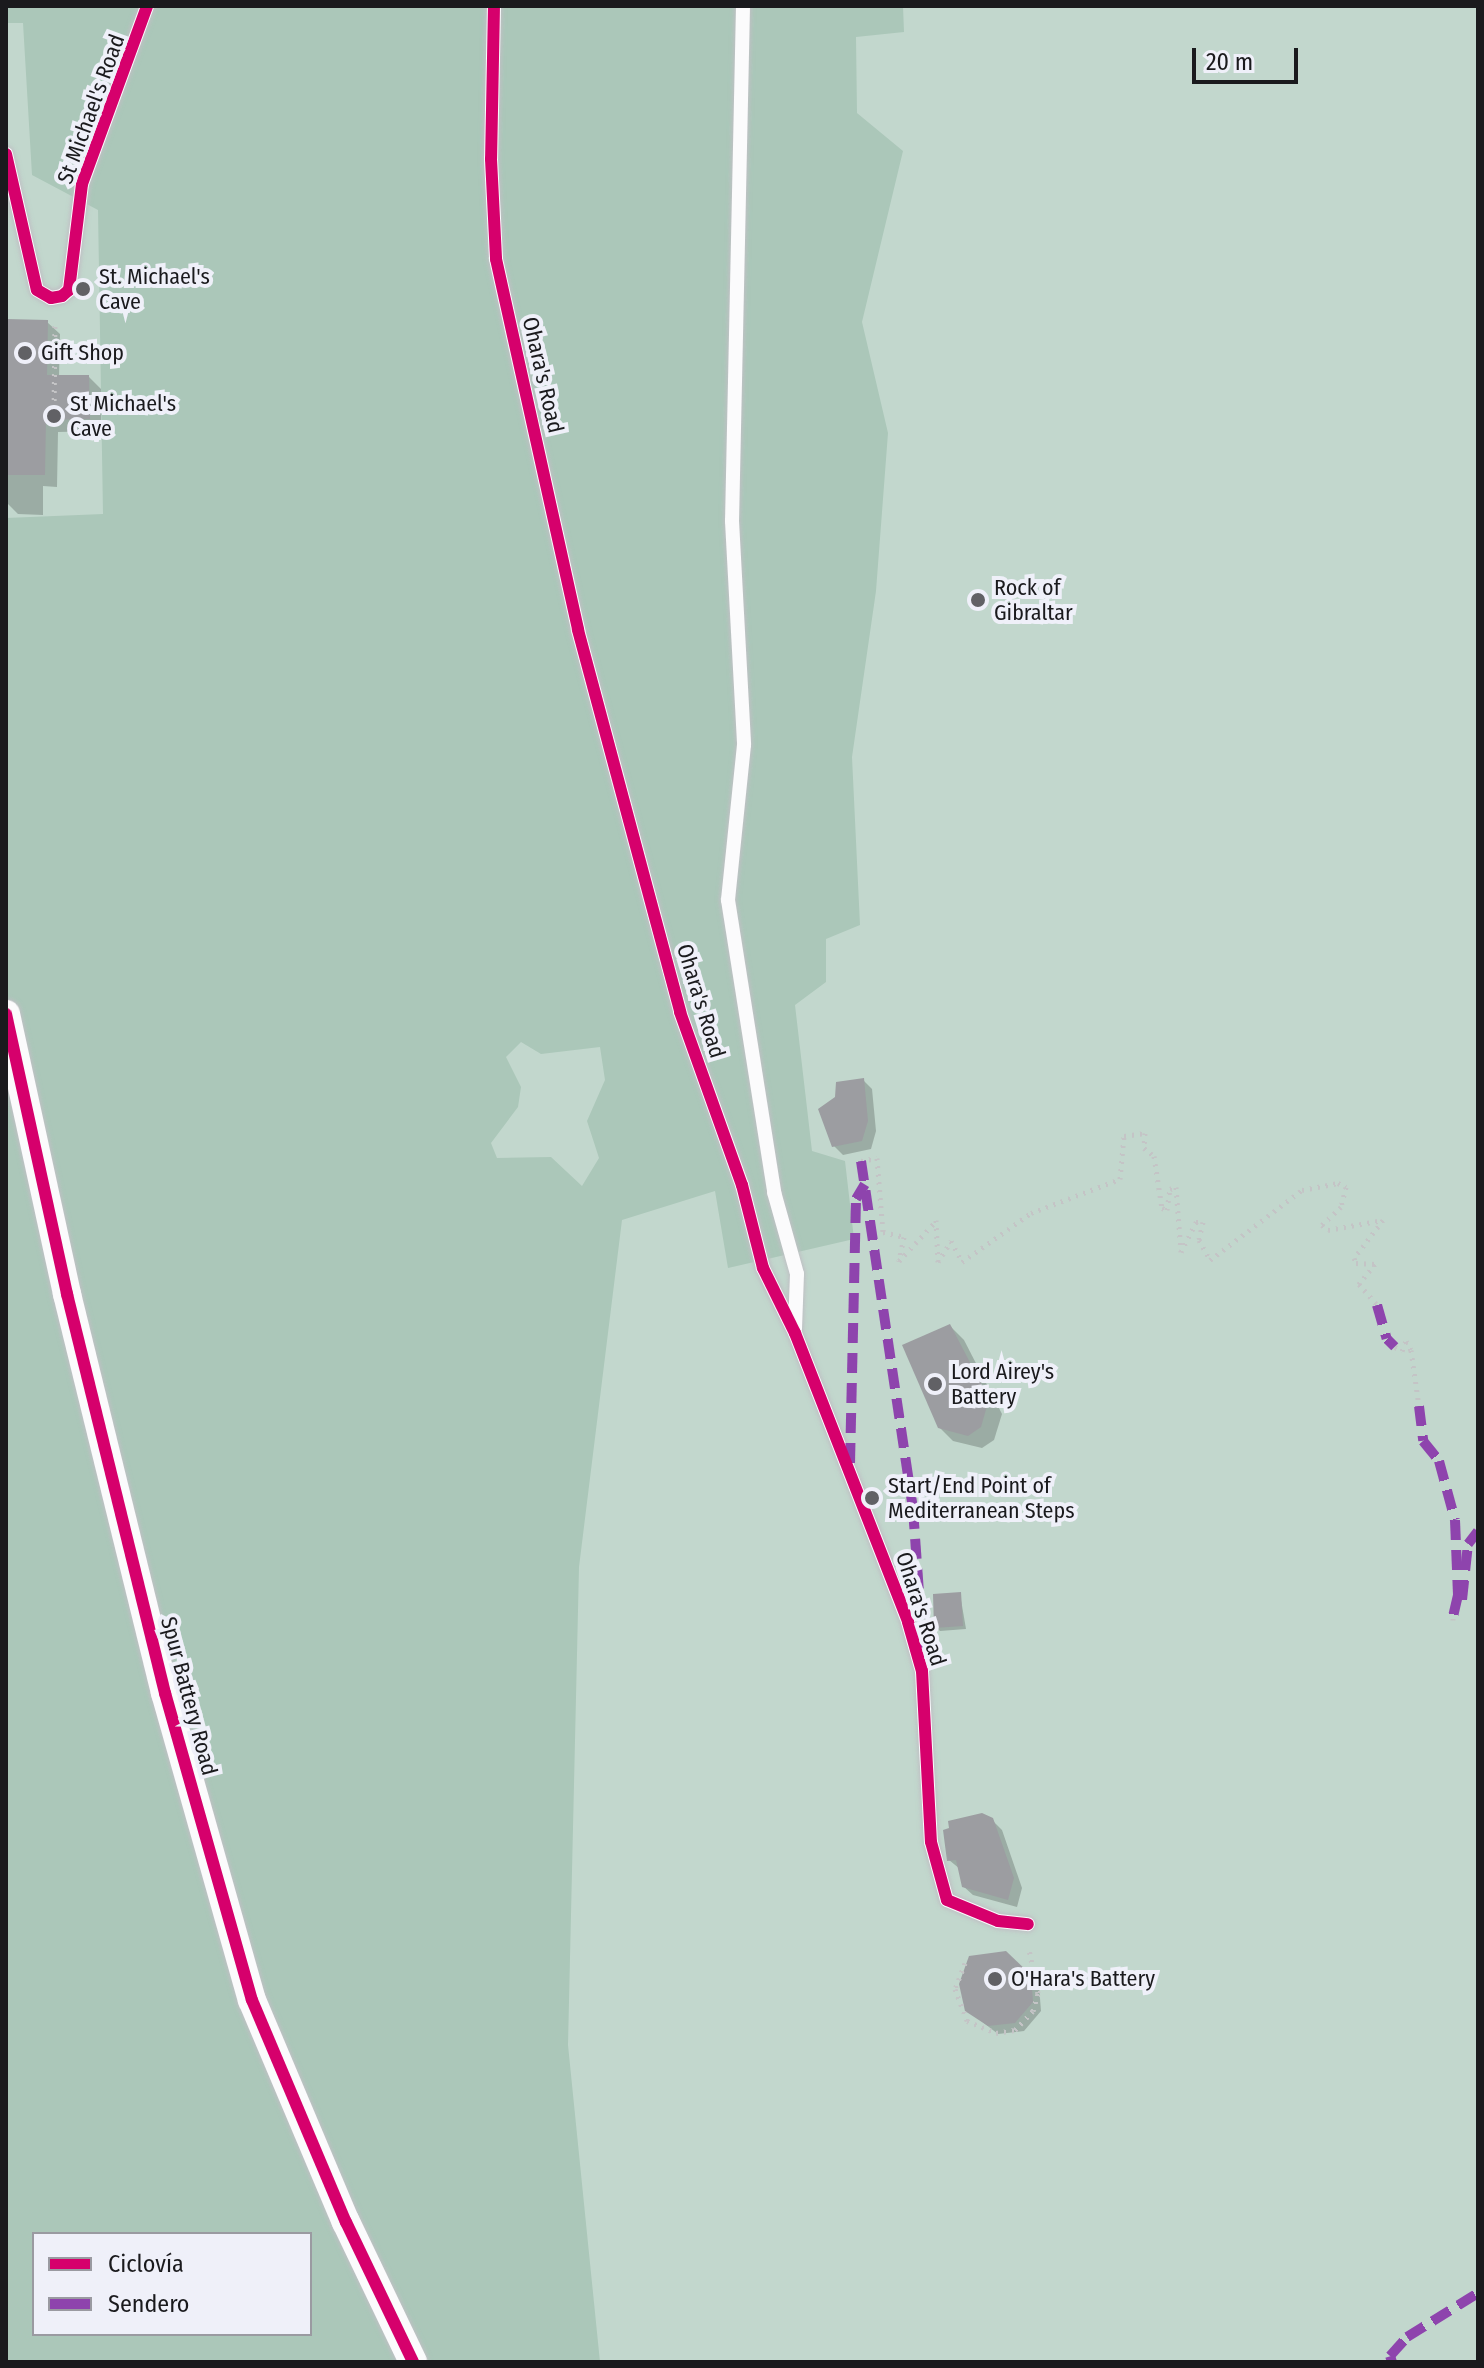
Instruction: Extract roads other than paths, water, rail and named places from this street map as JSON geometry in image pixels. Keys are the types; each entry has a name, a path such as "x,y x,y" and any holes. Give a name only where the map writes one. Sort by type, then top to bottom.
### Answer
{"street":[{"name":"Spur Battery Road","path":"6,1014 67,1294 165,1693 252,2000 346,2222 413,2362"}],"lane":[{"name":"St Michael's Road","path":"6,154 35,282 44,295 55,297 69,290 82,184 147,6"},
{"name":"Ohara's Road","path":"494,6 491,159 496,259 578,630 680,1012 742,1185 763,1268 795,1333 922,1671 931,1842 947,1900 998,1921 1028,1924"},
{"path":"743,6 732,521 744,745 728,900 774,1192 797,1274 795,1333"}],"place":[{"name":"St. Michael's Cave","path":"83,289"},
{"name":"Gift Shop","path":"25,353"},
{"name":"St Michael's Cave","path":"54,416"},
{"name":"Rock of Gibraltar","path":"978,600"},
{"name":"Lord Airey's Battery","path":"935,1384"},
{"name":"Start/End Point of Mediterranean Steps","path":"872,1498"},
{"name":"O'Hara's Battery","path":"995,1979"}]}
